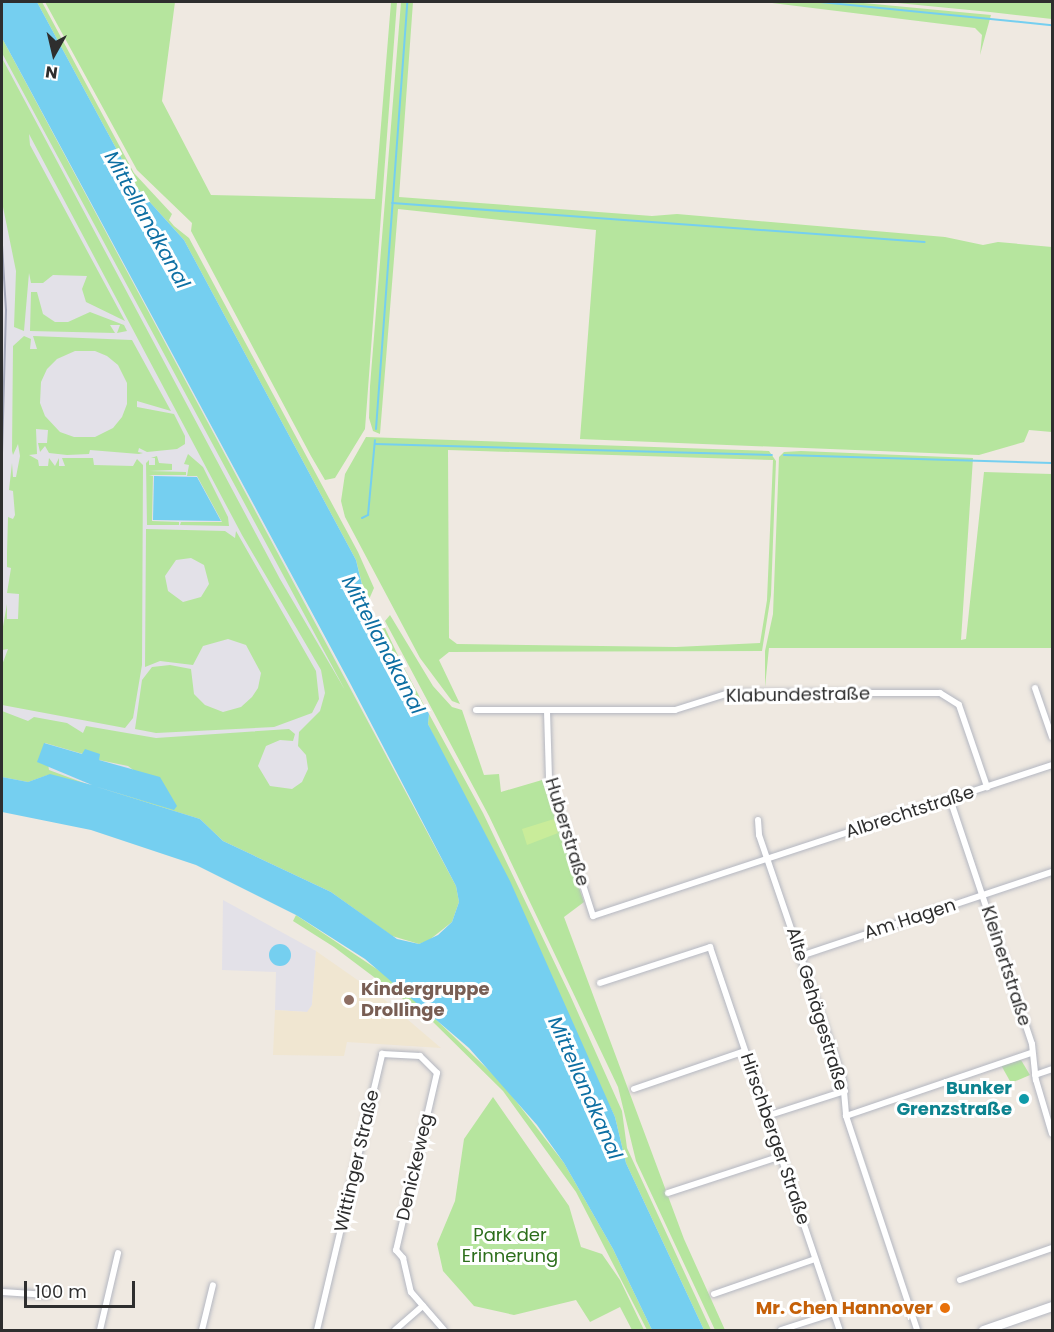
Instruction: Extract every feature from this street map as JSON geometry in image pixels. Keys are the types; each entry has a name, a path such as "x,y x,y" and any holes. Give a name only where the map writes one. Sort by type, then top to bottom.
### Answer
{"main road":[{"path":"983,1330 1053,1306"}],"street":[{"path":"1035,688 1053,737"},
{"name":"Klabundestraße","path":"476,710 675,710 729,693 940,693 959,705 987,787"},
{"name":"Huberstraße","path":"547,711 549,779 593,916"},
{"name":"Albrechtstraße","path":"593,916 1053,765"},
{"name":"Kleinertstraße","path":"950,799 1032,1044 1031,1053 1035,1075 1053,1134"},
{"path":"758,820 768,859"},
{"name":"Alte Gehägestraße","path":"768,859 845,1091 846,1116 917,1330"},
{"name":"Am Hagen","path":"801,956 1053,872"},
{"name":"Hirschberger Straße","path":"600,983 710,946 840,1330"},
{"path":"634,1089 745,1051"},
{"path":"846,1116 1031,1053"},
{"name":"Wittinger Straße","path":"317,1330 382,1054 420,1056 437,1073"},
{"path":"1035,1075 1053,1069"},
{"name":"Denickeweg","path":"437,1073 397,1245 403,1258 411,1292 444,1330"},
{"path":"767,1116 845,1091"},
{"path":"668,1193 781,1156"},
{"path":"960,1280 1053,1248"},
{"path":"100,1330 118,1253"},
{"path":"714,1294 816,1259"},
{"path":"202,1330 213,1285"},
{"path":"2,1292 48,1295"},
{"path":"395,1330 423,1306"},
{"path":"780,1330 834,1313"}],"shaded area":[{"path":"2,38 456,886 200,819 2,777"},
{"path":"223,900 316,951 312,1005 308,1012 275,1010 276,972 222,970"},
{"name":"Kindergruppe Drollinge","path":"316,951 379,995 441,1048 347,1042 344,1056 273,1055 275,1010 307,1012 312,1005"}],"green space":[{"path":"37,2 42,2 134,173 172,214 169,220 174,226 189,238 358,552 374,588 367,604 356,560 184,240 138,189"},
{"path":"45,2 175,2 162,101 211,195 375,199 391,2 397,2 365,429 335,478 325,480 311,456 191,231 192,223 137,170"},
{"path":"401,2 413,2 399,197 652,216 677,214 945,237 983,245 998,242 1052,247 1052,432 1029,430 1024,442 979,455 580,439 596,230 398,209 380,434 373,431 369,418 370,386"},
{"path":"764,2 853,2 991,15 980,55 982,35 975,28"},
{"path":"887,2 1052,2 1052,19 990,12"},
{"path":"2,38 456,886 459,902 452,922 428,941 419,944 392,936 331,892 223,841 200,819 93,786 174,809 174,801 128,766 99,760 85,750 83,754 45,743 49,770 92,786 48,775 28,782 2,777 2,711 28,721 34,717 67,723 83,733 86,726 156,738 289,729 295,734 293,741 280,740 266,746 258,766 270,786 292,789 302,782 308,769 306,755 298,746 299,732 320,711 325,693 321,670 242,535 29,134 30,145 125,321 86,302 82,289 87,276 53,275 43,283 31,283 29,273 24,331 14,327 16,271 2,202 2,58 280,579 345,690 2,53"},
{"path":"31,292 37,292 43,314 55,322 68,322 90,312 124,325 127,331 117,333 120,325 110,325 115,333 30,331"},
{"path":"24,336 31,339 30,349 37,349 33,336 132,340 171,411 137,401 137,407 174,414 185,436 185,444 177,449 147,452 139,448 138,452 143,453 139,454 90,450 89,454 67,455 49,453 45,446 40,452 38,443 47,443 48,430 36,429 37,454 29,455 38,460 39,466 48,466 49,458 55,466 59,458 59,466 65,466 62,458 93,458 94,465 133,466 137,459 143,465 142,665 133,718 125,728 2,705 2,665 8,649 2,650 2,632 7,604 7,619 18,619 19,594 7,593 11,568 7,567 8,517 13,519 15,515 13,491 9,490 12,463 13,477 16,477 20,456 18,444 13,455 12,451 13,346","holes":["75,351 95,351 107,356 118,365 127,383 127,404 122,417 113,428 95,437 74,437 60,432 45,416 40,403 41,382 47,369 57,359"]},
{"path":"366,437 769,451 776,461 771,595 762,651 449,652 439,660 460,704 452,701 420,658 345,517 341,501 345,474","holes":["448,450 773,460 767,600 760,643 676,647 457,644 449,638"]},
{"path":"784,452 973,458 961,640 966,639 984,472 1052,474 1052,648 769,648 765,687 765,651 773,614 779,457"},
{"path":"188,454 203,467 228,517 229,526 180,525 181,522 222,522 197,476 187,476 189,465 184,464"},
{"path":"157,456 159,463 172,464 172,470 149,471 186,472 186,475 149,475 153,476 152,521 179,522 179,525 147,525 146,463 149,460 149,465 155,465 155,458 151,458"},
{"path":"146,529 225,531 235,538 236,531 316,671 319,699 312,713 274,727 156,733 135,729 142,680 152,667 170,665 191,669 194,694 205,705 223,712 241,707 252,697 258,688 261,673 246,645 228,639 203,646 193,665 160,661 145,667","holes":["191,558 204,565 209,584 201,597 183,602 168,591 165,576 176,560"]},
{"path":"390,615 433,686 452,707 462,710 484,775 499,774 501,792 542,780 584,902 564,917 684,1239 725,1330 715,1330 636,1161 618,1087 489,816 385,621"},
{"path":"385,628 425,707 419,710 392,660 395,657 380,629"},
{"path":"429,714 483,813 570,995 622,1111 627,1148 711,1330 704,1330 626,1163 615,1117 428,724"},
{"path":"554,819 558,833 527,845 522,829"},
{"path":"296,915 399,984 502,1083 564,1163 613,1249 652,1330 647,1330 576,1192 503,1091 431,1020 334,947 293,921"},
{"path":"1021,1060 1030,1075 1011,1083 1001,1065"},
{"name":"Park der Erinnerung","path":"493,1097 569,1206 581,1247 602,1254 620,1280 644,1330 632,1330 620,1307 590,1322 576,1300 514,1315 474,1306 443,1271 437,1244 455,1201 464,1139"}],"water":[{"name":"Mittellandkanal","path":"2,2 37,2 138,189 184,240 356,560 372,626 383,645 388,643 396,658 392,660 419,709 425,707 429,714 428,724 510,881 615,1117 626,1163 704,1330 652,1330 613,1249 564,1163 537,1125 469,1048 365,959 296,915 196,865 91,830 2,812 2,777 28,782 50,774 92,785 37,762 44,743 82,754 85,749 100,754 99,760 160,777 177,806 174,810 94,786 200,819 223,841 331,892 397,939 419,944 438,935 452,922 459,902 456,886 350,683 2,38"},
{"path":"154,476 197,477 221,521 153,520"},
{"path":"280,944 288,947 291,955 288,963 280,966 272,963 269,955 272,947"}],"waterway":[{"path":"376,429 407,2"},
{"path":"820,2 1052,25"},
{"path":"392,203 925,242"},
{"path":"362,518 368,515 375,440"},
{"path":"375,444 772,455"},
{"path":"784,455 1052,463"}],"railway":[{"path":"2,245 6,310 2,455"},
{"path":"2,461 2,492"}],"place":[{"name":"Kindergruppe Drollinge","path":"349,1000"},
{"name":"Bunker Grenzstraße","path":"1024,1099"},
{"name":"Mr. Chen Hannover","path":"945,1308"}]}
